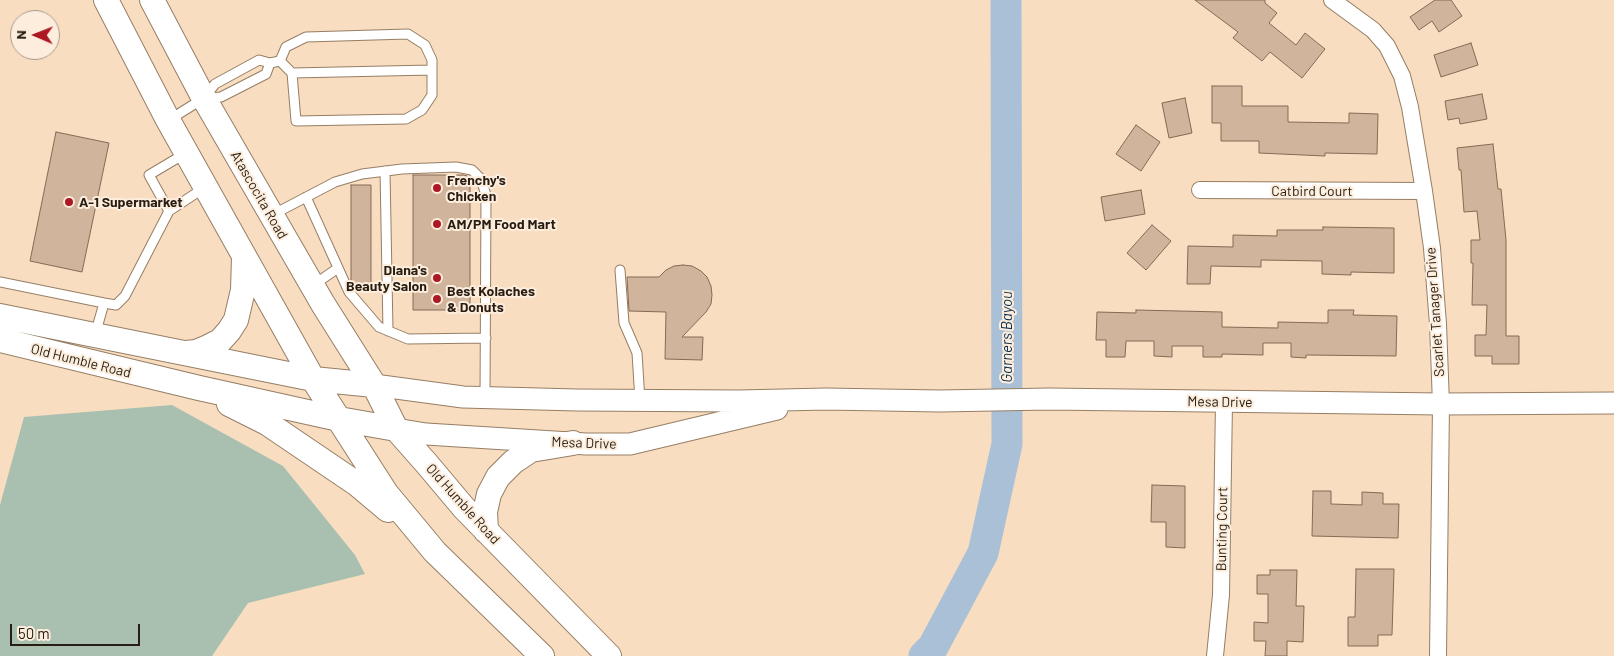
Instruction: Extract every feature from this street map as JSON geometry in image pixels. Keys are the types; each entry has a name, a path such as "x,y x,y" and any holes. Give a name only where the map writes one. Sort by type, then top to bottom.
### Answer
{"main road":[{"path":"106,0 186,153 313,379 386,494 435,552 542,656"},
{"name":"Atascocita Road","path":"152,0 204,98 271,215 312,286 374,385"},
{"path":"183,353 196,352 220,341 236,320 243,290 244,256"},
{"name":"Old Humble Road","path":"0,316 313,379 374,385 396,429 486,531 610,656"},
{"name":"Old Humble Road","path":"0,340 199,388 339,419"},
{"path":"199,388 267,423 341,473 429,544"},
{"name":"Mesa Drive","path":"339,419 396,429"},
{"path":"486,531 485,512 490,494 498,477 513,462 531,450 572,443"}],"street":[{"name":"Scarlet Tanager Drive","path":"1332,0 1373,30 1387,46 1402,76 1410,107 1424,191 1432,248 1438,324 1441,404 1438,656"},
{"name":"Catbird Court","path":"1200,190 1424,191"},
{"name":"Mesa Drive","path":"374,385 463,397 640,401 739,401 826,398 1441,404 1614,403"},
{"name":"Mesa Drive","path":"396,429 426,434 572,443 630,444 826,398"},
{"name":"Bunting Court","path":"1215,656 1221,595 1224,402"}],"lane":[{"path":"168,120 204,98 215,84 259,60 270,63 280,60 286,47 306,37 408,34 425,45 432,60 432,95 422,110 406,118 296,121 292,73 280,60"},
{"path":"204,98 221,97 266,74 270,63"},
{"path":"292,73 432,70"},
{"path":"169,211 149,175 186,153"},
{"path":"271,215 335,182 362,174 456,167 472,170 481,179 486,195 485,398"},
{"path":"385,171 388,331"},
{"path":"0,282 116,305 125,296 169,211 206,188"},
{"path":"306,197 349,292 379,327 408,339 486,338"},
{"path":"312,286 338,268"},
{"path":"620,270 624,323 637,354 640,401"},
{"path":"95,335 104,303"}],"green space":[{"path":"172,405 283,466 355,555 365,574 248,603 212,656 0,656 0,505 24,417"}],"building":[{"path":"1195,0 1265,0 1265,3 1277,13 1269,23 1296,45 1305,33 1325,49 1302,78 1270,52 1262,61 1233,38 1238,32"},
{"path":"1435,0 1451,0 1462,16 1439,32 1432,21 1419,30 1410,17"},
{"path":"1471,43 1478,65 1441,77 1434,55"},
{"path":"1212,86 1242,86 1242,106 1288,106 1288,122 1349,123 1349,113 1378,114 1377,154 1325,153 1325,156 1259,153 1259,141 1221,141 1221,123 1212,123"},
{"path":"1482,94 1487,119 1460,124 1459,118 1448,120 1445,101"},
{"path":"1185,98 1192,133 1169,138 1162,103"},
{"path":"1136,125 1160,142 1141,171 1116,154"},
{"name":"A-1 Supermarket","path":"56,132 109,143 82,272 30,261"},
{"path":"1493,144 1498,189 1501,189 1506,240 1506,336 1519,336 1519,364 1492,364 1492,356 1475,356 1475,335 1486,335 1487,305 1472,305 1473,263 1471,263 1471,240 1480,240 1477,211 1464,212 1461,170 1459,170 1457,148"},
{"path":"413,175 464,175 470,177 470,310 413,310"},
{"path":"351,185 371,185 371,284 352,284 351,282"},
{"path":"1141,190 1145,214 1105,221 1101,197"},
{"path":"1152,225 1171,241 1146,270 1127,253"},
{"path":"1323,227 1394,228 1394,273 1351,272 1351,275 1322,274 1322,261 1261,260 1261,267 1211,266 1210,284 1187,284 1188,246 1233,247 1233,235 1277,236 1277,230 1323,230"},
{"path":"674,266 692,266 701,271 707,277 711,286 711,304 706,312 682,337 703,337 702,360 665,359 666,312 629,311 627,277 659,277 666,270"},
{"path":"1136,310 1222,312 1222,327 1278,328 1278,322 1328,323 1328,310 1354,310 1353,315 1397,316 1396,356 1306,355 1306,358 1291,357 1291,343 1263,343 1263,355 1222,354 1222,357 1203,357 1203,346 1172,346 1172,357 1154,356 1154,341 1126,341 1125,357 1106,357 1106,340 1096,340 1097,312 1136,313"},
{"path":"1152,485 1185,486 1185,548 1166,547 1166,522 1151,522"},
{"path":"1313,491 1331,491 1331,504 1362,505 1362,492 1383,493 1383,504 1399,504 1398,538 1312,536"},
{"path":"1356,569 1394,569 1392,635 1378,635 1378,646 1348,646 1348,617 1355,617"},
{"path":"1270,570 1297,570 1296,606 1304,606 1303,642 1287,641 1287,656 1265,656 1266,641 1254,641 1254,622 1268,623 1268,594 1257,594 1257,575 1270,575"}],"waterway":[{"name":"Garners Bayou","path":"924,656 933,647 983,553 1007,444 1006,0"}],"place":[{"name":"Frenchy's Chicken","path":"437,188"},
{"name":"A-1 Supermarket","path":"69,202"},
{"name":"AM/PM Food Mart","path":"437,224"},
{"name":"Diana's Beauty Salon","path":"437,278"},
{"name":"Best Kolaches & Donuts","path":"437,299"}]}
